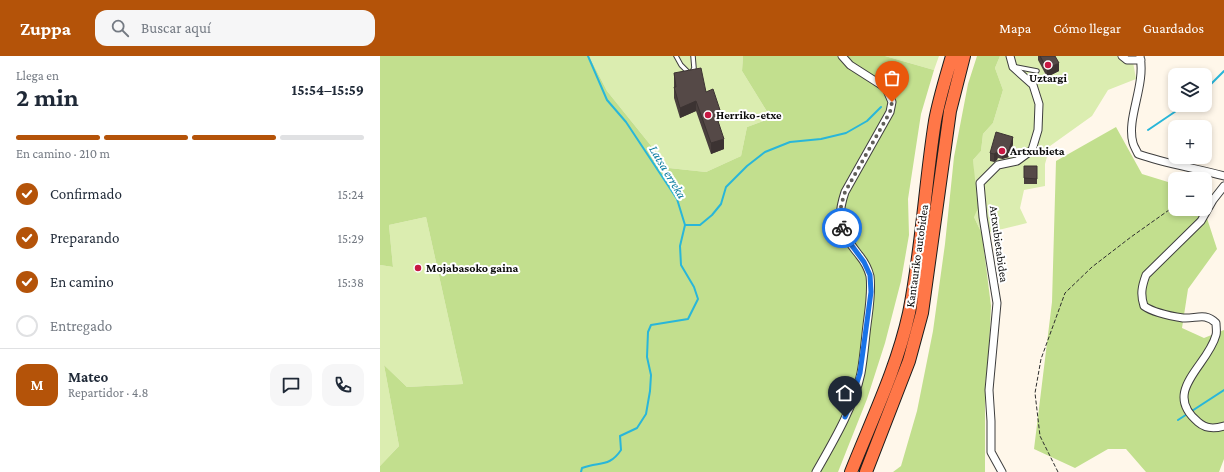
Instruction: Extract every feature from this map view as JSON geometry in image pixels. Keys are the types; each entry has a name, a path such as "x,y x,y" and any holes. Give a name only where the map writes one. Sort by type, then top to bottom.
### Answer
{"highway":[{"name":"Kantauriko autobidea","path":"852,472 898,357 916,275 936,119 952,56"},
{"name":"Kantauriko autobidea","path":"866,472 909,361 922,313 950,111 964,56"}],"street":[{"path":"816,472 850,405 860,373 871,292 870,275 864,262 847,239 840,224 841,206 845,192 890,112 892,102 886,88 850,65 842,56"},
{"path":"1010,56 1013,67"},
{"path":"1122,56 1127,60 1141,58 1140,86 1131,128 1133,144 1138,154 1155,160 1205,170 1224,176"},
{"name":"Artxubietabidea","path":"1002,472 991,452 989,390 997,303 983,217 980,183 998,165 1017,161 1032,150 1038,130 1039,104 1033,85 1013,67"},
{"path":"1224,186 1213,200 1201,221 1146,275 1142,286 1141,297 1144,306 1150,310 1184,318 1201,316 1211,318 1216,323 1216,335 1209,351 1186,386 1184,400 1188,412 1199,423 1208,428 1219,428 1224,426"}],"lane":[{"path":"676,56 681,65 689,73 692,72 694,68 693,56"},
{"path":"1013,67 1037,71"}],"path":[{"path":"1058,472 1040,436 1035,393 1041,359 1065,293 1098,263 1168,211"}],"green space":[{"path":"380,56 589,56 607,91 669,168 706,172 741,156 747,127 771,118 742,71 743,56 885,56 934,70 921,114 908,199 909,235 901,281 885,343 867,399 838,472 380,472 380,466 399,446 384,365 407,387 463,384 426,217 389,225 393,267 380,265"},
{"path":"589,56 743,56 742,71 771,118 747,127 741,156 706,172 669,168 607,91"},
{"path":"885,56 939,56 934,70"},
{"path":"977,56 1000,56 995,68 1003,90 993,123 983,134 981,151 973,160 978,208 974,217 982,234 991,306 989,351 985,386 985,472 893,472 901,466 917,411 933,331 945,244 954,157 968,84"},
{"path":"1000,56 1132,56 1136,79 1108,90 1092,116 1050,146 1045,164 1045,186 1024,190 1020,208 1027,223 982,234 974,217 973,160 981,151 983,134 993,123 1003,90 995,68"},
{"path":"1116,127 1142,174 1168,182 1168,216 1206,216 1217,249 1188,289 1182,328 1204,338 1224,330 1224,459 1219,472 1146,472 1126,449 1108,449 1075,468 1034,449 1052,302 1056,161"},
{"path":"426,217 463,384 407,387 384,365 399,446 380,466 380,265 393,267 389,225"}],"building":[{"path":"1040,56 1055,56 1059,63 1047,69"},
{"name":"Herriko-etxe","path":"701,68 706,92 713,89 720,110 715,112 724,139 711,143 696,101 680,108 674,87 676,87 674,73"},
{"path":"996,132 1013,137 1009,150 998,150 994,154 990,153"},
{"path":"1024,166 1037,166 1037,179 1024,178"}],"waterway":[{"name":"Latsa erreka","path":"581,472 582,468 608,462 617,456 621,450 620,436 637,428 646,414 651,375 647,357 648,332 651,325 688,319 698,299 694,287 681,265 680,246 685,225 677,199 626,122 607,100 588,56"},
{"path":"1212,83 1224,71"},
{"path":"685,225 700,225 712,215 721,204 726,187 747,166 765,152 790,142 821,139 846,133 867,121 881,107"},
{"path":"1148,130 1175,112"},
{"path":"1178,420 1224,390"}],"way so far":[{"path":"842,228 840,224 841,206 845,192 890,112 892,102"}],"place":[{"name":"Uztargi","path":"1048,65"},
{"name":"Herriko-etxe","path":"708,115"},
{"name":"Artxubieta","path":"1002,151"},
{"name":"Mojabasoko gaina","path":"418,268"}],"route":[{"path":"842,228 847,239 864,262 870,275 871,292 860,373 845,417"}]}
